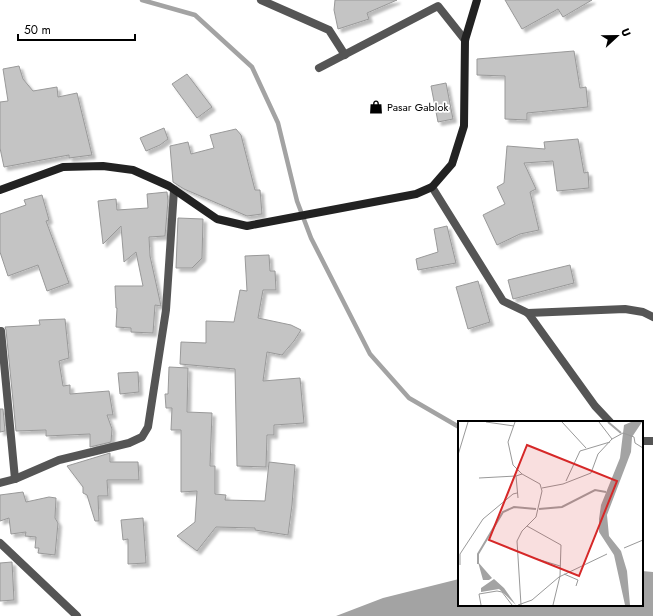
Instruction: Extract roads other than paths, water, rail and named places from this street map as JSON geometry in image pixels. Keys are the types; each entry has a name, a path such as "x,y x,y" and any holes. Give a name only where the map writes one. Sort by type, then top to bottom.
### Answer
{"main road":[{"path":"0,190 63,167 103,166 133,170 174,190 217,219 247,226 416,194 432,187 452,164 464,126 465,40 477,0"}],"street":[{"path":"261,0 329,30 334,36 344,56"},
{"path":"319,68 344,56 437,3 465,40"},
{"path":"432,187 503,301 528,313 624,309 643,312 653,317"},
{"path":"0,483 15,479 59,460 129,443 142,437 148,426 166,310 174,190"},
{"path":"528,313 595,406 609,421"},
{"path":"0,331 15,479"},
{"path":"0,543 77,616"}],"waterway":[{"path":"142,0 195,15 252,67 278,123 297,201 311,238 370,354 409,398 458,426"}],"place":[{"name":"Pasar Gablok","path":"376,107"}]}
